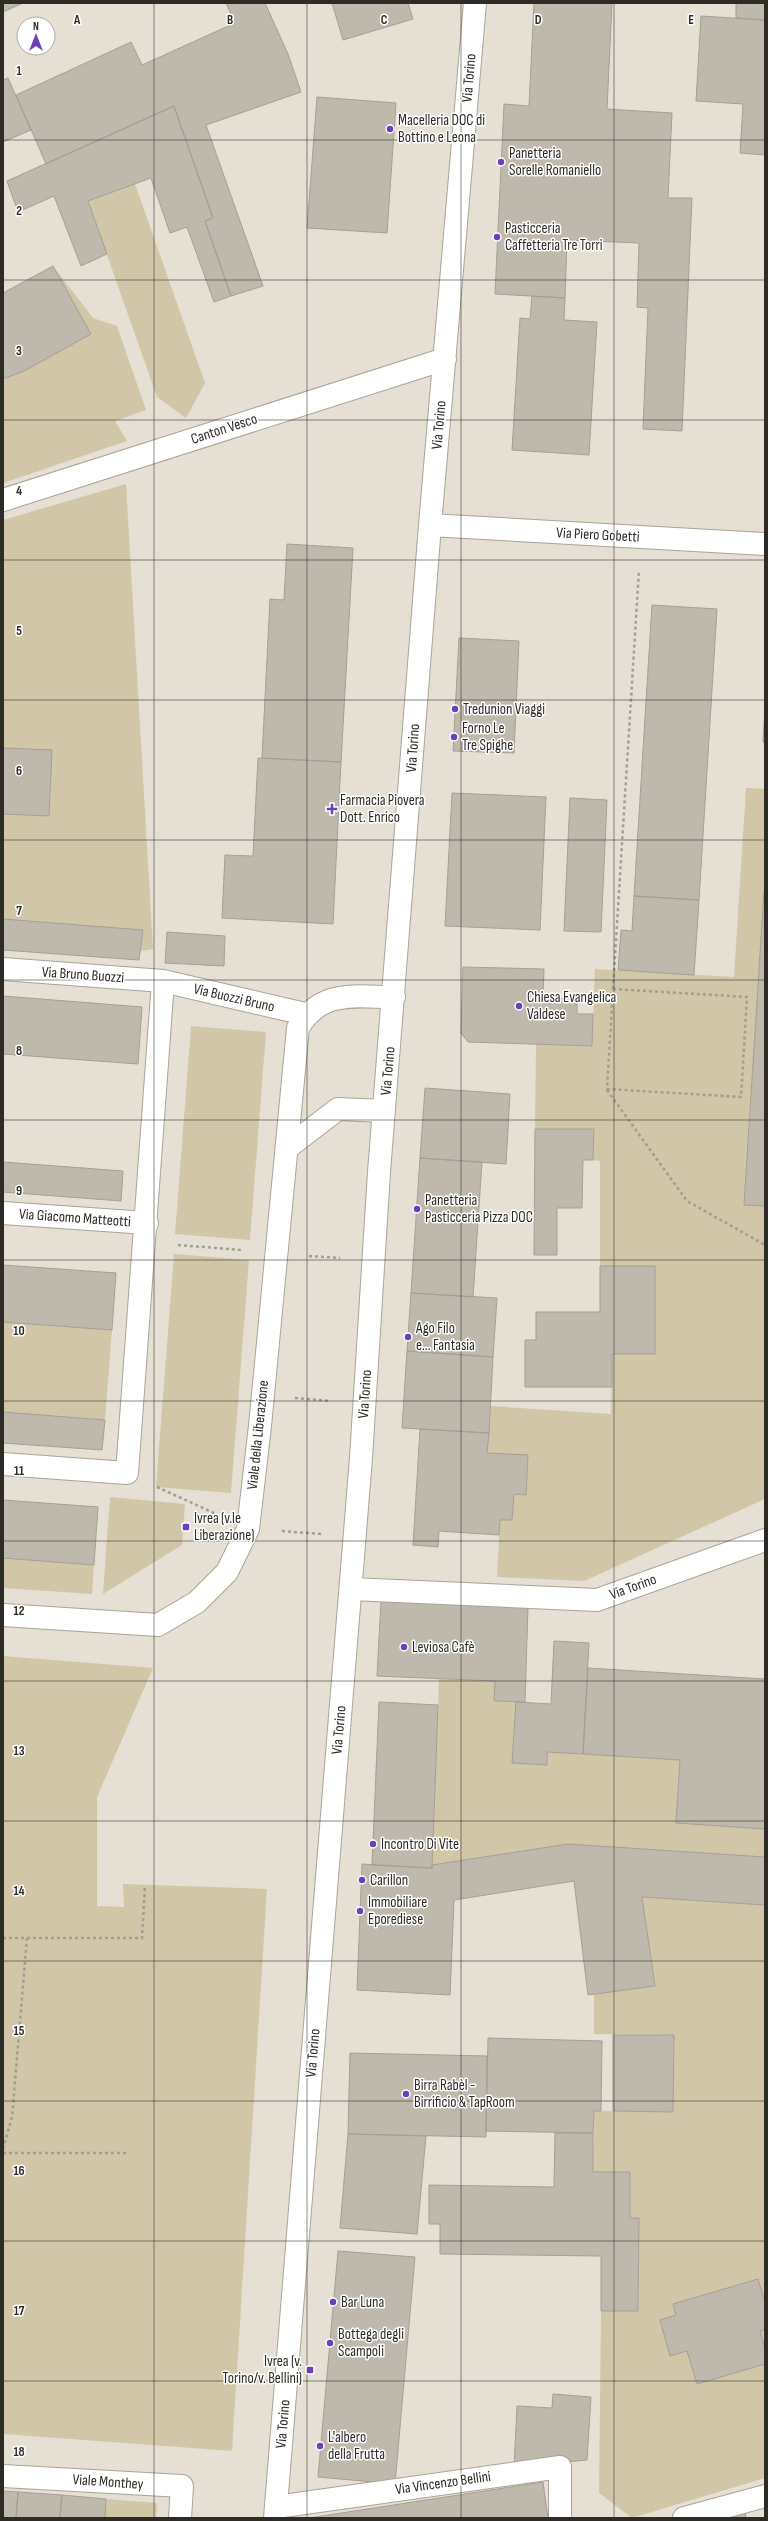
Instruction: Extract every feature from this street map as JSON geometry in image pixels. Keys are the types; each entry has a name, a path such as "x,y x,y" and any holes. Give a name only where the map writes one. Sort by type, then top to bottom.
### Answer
{"street":[{"name":"Via Torino","path":"276,2512 351,1589 384,1111 430,525 475,3"},
{"name":"Canton Vesco","path":"3,500 445,359"},
{"name":"Via Piero Gobetti","path":"430,525 765,544"},
{"name":"Via Bruno Buozzi","path":"3,969 163,981"},
{"path":"3,1464 127,1473 146,1233 163,981"},
{"name":"Via Buozzi Bruno","path":"163,981 305,1014"},
{"path":"305,1014 323,1001 349,997 394,997"},
{"name":"Viale della Liberazione","path":"3,1615 158,1625 197,1602 227,1572 248,1529 263,1396 298,1028 305,1014"},
{"path":"287,1148 338,1109 384,1111"},
{"name":"Via Giacomo Matteotti","path":"3,1213 146,1233"},
{"name":"Via Torino","path":"351,1589 597,1600 765,1540"},
{"name":"Via Vincenzo Bellini","path":"276,2512 560,2467 560,2518"},
{"name":"Viale Monthey","path":"3,2476 182,2486 180,2518"},
{"path":"684,2518 765,2496"}],"path":[{"path":"640,538 607,1089 687,1201 765,1245"},
{"path":"607,1089 741,1098 747,997 613,989"},
{"path":"146,1233 277,1253 347,1259"},
{"path":"263,1396 334,1401"},
{"path":"127,1473 248,1529 324,1534"},
{"path":"3,1938 142,1938 145,1885"},
{"path":"3,2149 12,2117 27,1938"},
{"path":"3,2153 129,2153"}],"shaded area":[{"path":"135,184 205,383 186,418 157,397 88,201"},
{"path":"53,266 93,318 117,326 146,410 115,421 127,441 3,483 3,380 90,334"},
{"path":"126,484 153,949 140,951 143,930 3,919 3,520"},
{"path":"746,788 765,789 765,874 744,1204 765,1206 765,1499 584,1581 497,1577 500,1520 512,1520 514,1494 526,1495 528,1456 487,1453 490,1406 611,1414 612,1354 655,1354 655,1266 600,1266 600,1161 593,1160 594,1130 535,1129 536,1044 592,1046 595,969 734,977"},
{"path":"191,1026 266,1032 250,1240 175,1234"},
{"path":"174,1254 249,1260 231,1493 156,1487"},
{"path":"3,1322 112,1330 105,1420 3,1412"},
{"path":"110,1497 185,1504 182,1545 103,1594"},
{"path":"3,1558 94,1565 92,1594 3,1588"},
{"path":"3,1656 153,1668 97,1797 97,1906 124,1907 123,1884 267,1889 232,2451 3,2434"},
{"path":"439,1679 495,1681 494,1701 516,1702 513,1763 546,1765 547,1752 680,1760 676,1823 765,1829 765,1857 568,1844 432,1865"},
{"path":"642,1897 765,1905 765,2478 632,2518 599,2493 601,2311 638,2311 639,2218 630,2218 630,2172 593,2172 594,2111 673,2112 674,2035 594,2034 594,1994 655,1986"},
{"path":"106,2499 157,2503 156,2518 105,2518"}],"building":[{"path":"3,3 23,3 3,12"},
{"path":"226,3 265,3 288,54 301,92 206,125 263,286 231,296 205,221 213,218 174,106 46,164 16,95 131,42 142,65 235,23"},
{"path":"332,3 408,3 413,19 343,40"},
{"path":"534,3 612,3 607,109 672,113 668,198 692,198 682,431 643,429 648,308 637,307 639,243 567,240 565,298 495,294 504,104 529,106"},
{"path":"736,3 765,3 765,20 736,18"},
{"path":"701,16 765,20 765,155 740,153 743,104 696,101"},
{"path":"8,78 31,130 3,142 3,80"},
{"path":"317,97 396,103 387,233 307,228"},
{"path":"174,106 213,218 205,221 231,296 214,302 187,227 170,233 151,178 88,201 107,254 81,266 54,196 18,212 7,181"},
{"path":"53,266 91,334 24,371 3,379 3,293"},
{"path":"532,296 565,298 564,320 597,322 589,455 512,450 520,318 530,319"},
{"path":"287,544 353,548 341,762 262,758 270,599 284,600"},
{"path":"652,605 717,609 699,900 634,896"},
{"path":"459,638 519,641 514,753 453,751"},
{"path":"765,707 765,743 763,742"},
{"path":"3,748 52,750 49,816 3,814"},
{"path":"258,758 341,762 333,924 222,918 225,855 253,856"},
{"path":"452,793 546,797 540,930 445,926"},
{"path":"570,798 607,800 601,932 564,931"},
{"path":"765,891 765,1206 744,1205"},
{"path":"634,896 699,900 694,975 618,970 621,930 632,931"},
{"path":"3,919 143,930 139,960 3,950"},
{"path":"167,932 225,936 224,966 165,963"},
{"name":"Chiesa Evangelica Valdese","path":"463,967 544,969 543,998 577,999 577,1014 593,1014 592,1046 468,1042 461,1033"},
{"path":"3,996 142,1007 138,1064 3,1054"},
{"path":"425,1088 510,1094 506,1164 420,1158"},
{"path":"535,1129 594,1129 593,1160 583,1160 582,1208 557,1208 557,1255 534,1255"},
{"path":"420,1158 482,1162 473,1297 411,1293"},
{"path":"3,1162 123,1171 121,1201 3,1192"},
{"path":"3,1265 116,1273 112,1330 3,1322"},
{"path":"600,1266 655,1266 655,1354 612,1354 612,1387 525,1387 525,1340 536,1340 536,1312 600,1312"},
{"path":"411,1293 497,1298 493,1357 407,1351"},
{"path":"407,1351 493,1357 489,1433 402,1428"},
{"path":"3,1412 105,1420 102,1450 3,1443"},
{"path":"420,1429 489,1433 487,1453 528,1455 526,1495 514,1494 512,1520 500,1520 499,1535 439,1531 438,1547 413,1545"},
{"path":"3,1500 98,1507 94,1565 3,1558"},
{"path":"381,1601 528,1607 525,1702 494,1701 495,1681 377,1676"},
{"path":"554,1641 589,1643 583,1754 547,1752 547,1765 512,1763 516,1702 551,1704"},
{"path":"588,1668 765,1679 765,1829 676,1823 680,1760 583,1754"},
{"path":"379,1702 438,1705 432,1868 372,1865"},
{"path":"568,1844 765,1857 765,1905 642,1897 655,1986 588,1995 574,1881 454,1900 450,1995 357,1990 362,1864 432,1868 432,1865"},
{"path":"613,2035 674,2035 673,2112 613,2111"},
{"path":"488,2038 602,2041 601,2111 594,2111 593,2133 486,2131"},
{"path":"350,2053 487,2056 486,2137 348,2134"},
{"path":"555,2133 593,2133 593,2172 630,2172 630,2218 639,2218 638,2311 601,2311 601,2256 440,2254 440,2224 429,2224 429,2185 554,2187"},
{"path":"348,2134 426,2136 417,2234 340,2228"},
{"path":"338,2251 415,2257 395,2484 318,2477"},
{"path":"758,2279 765,2302 765,2330 760,2331 765,2349 765,2364 697,2384 687,2351 670,2356 660,2320 676,2315 673,2304"},
{"path":"553,2394 591,2397 587,2460 514,2467 517,2406 552,2408"},
{"path":"543,2482 548,2518 309,2518"},
{"path":"3,2491 18,2492 16,2518 3,2518"},
{"path":"18,2492 62,2495 60,2518 16,2518"},
{"path":"62,2495 106,2499 105,2518 60,2518"},
{"path":"745,2512 746,2518 723,2518"}],"place":[{"name":"Macelleria DOC di Bottino e Leona","path":"390,129"},
{"name":"Panetteria Sorelle Romaniello","path":"501,162"},
{"name":"Pasticceria Caffetteria Tre Torri","path":"497,237"},
{"name":"Tredunion Viaggi","path":"455,709"},
{"name":"Forno Le Tre Spighe","path":"454,737"},
{"name":"Farmacia Piovera Dott. Enrico","path":"332,809"},
{"name":"Chiesa Evangelica Valdese","path":"519,1006"},
{"name":"Panetteria Pasticceria Pizza DOC","path":"417,1209"},
{"name":"Ago Filo e... Fantasia","path":"408,1337"},
{"name":"Ivrea (v.le Liberazione)","path":"186,1527"},
{"name":"Leviosa Cafè","path":"404,1647"},
{"name":"Incontro Di Vite","path":"373,1844"},
{"name":"Carillon","path":"362,1880"},
{"name":"Immobiliare Eporediese","path":"360,1911"},
{"name":"Birra Rabèl - Birrificio & TapRoom","path":"406,2094"},
{"name":"Bar Luna","path":"333,2302"},
{"name":"Bottega degli Scampoli","path":"330,2343"},
{"name":"Ivrea (v. Torino/v. Bellini)","path":"310,2370"},
{"name":"L'albero della Frutta","path":"320,2446"}]}
